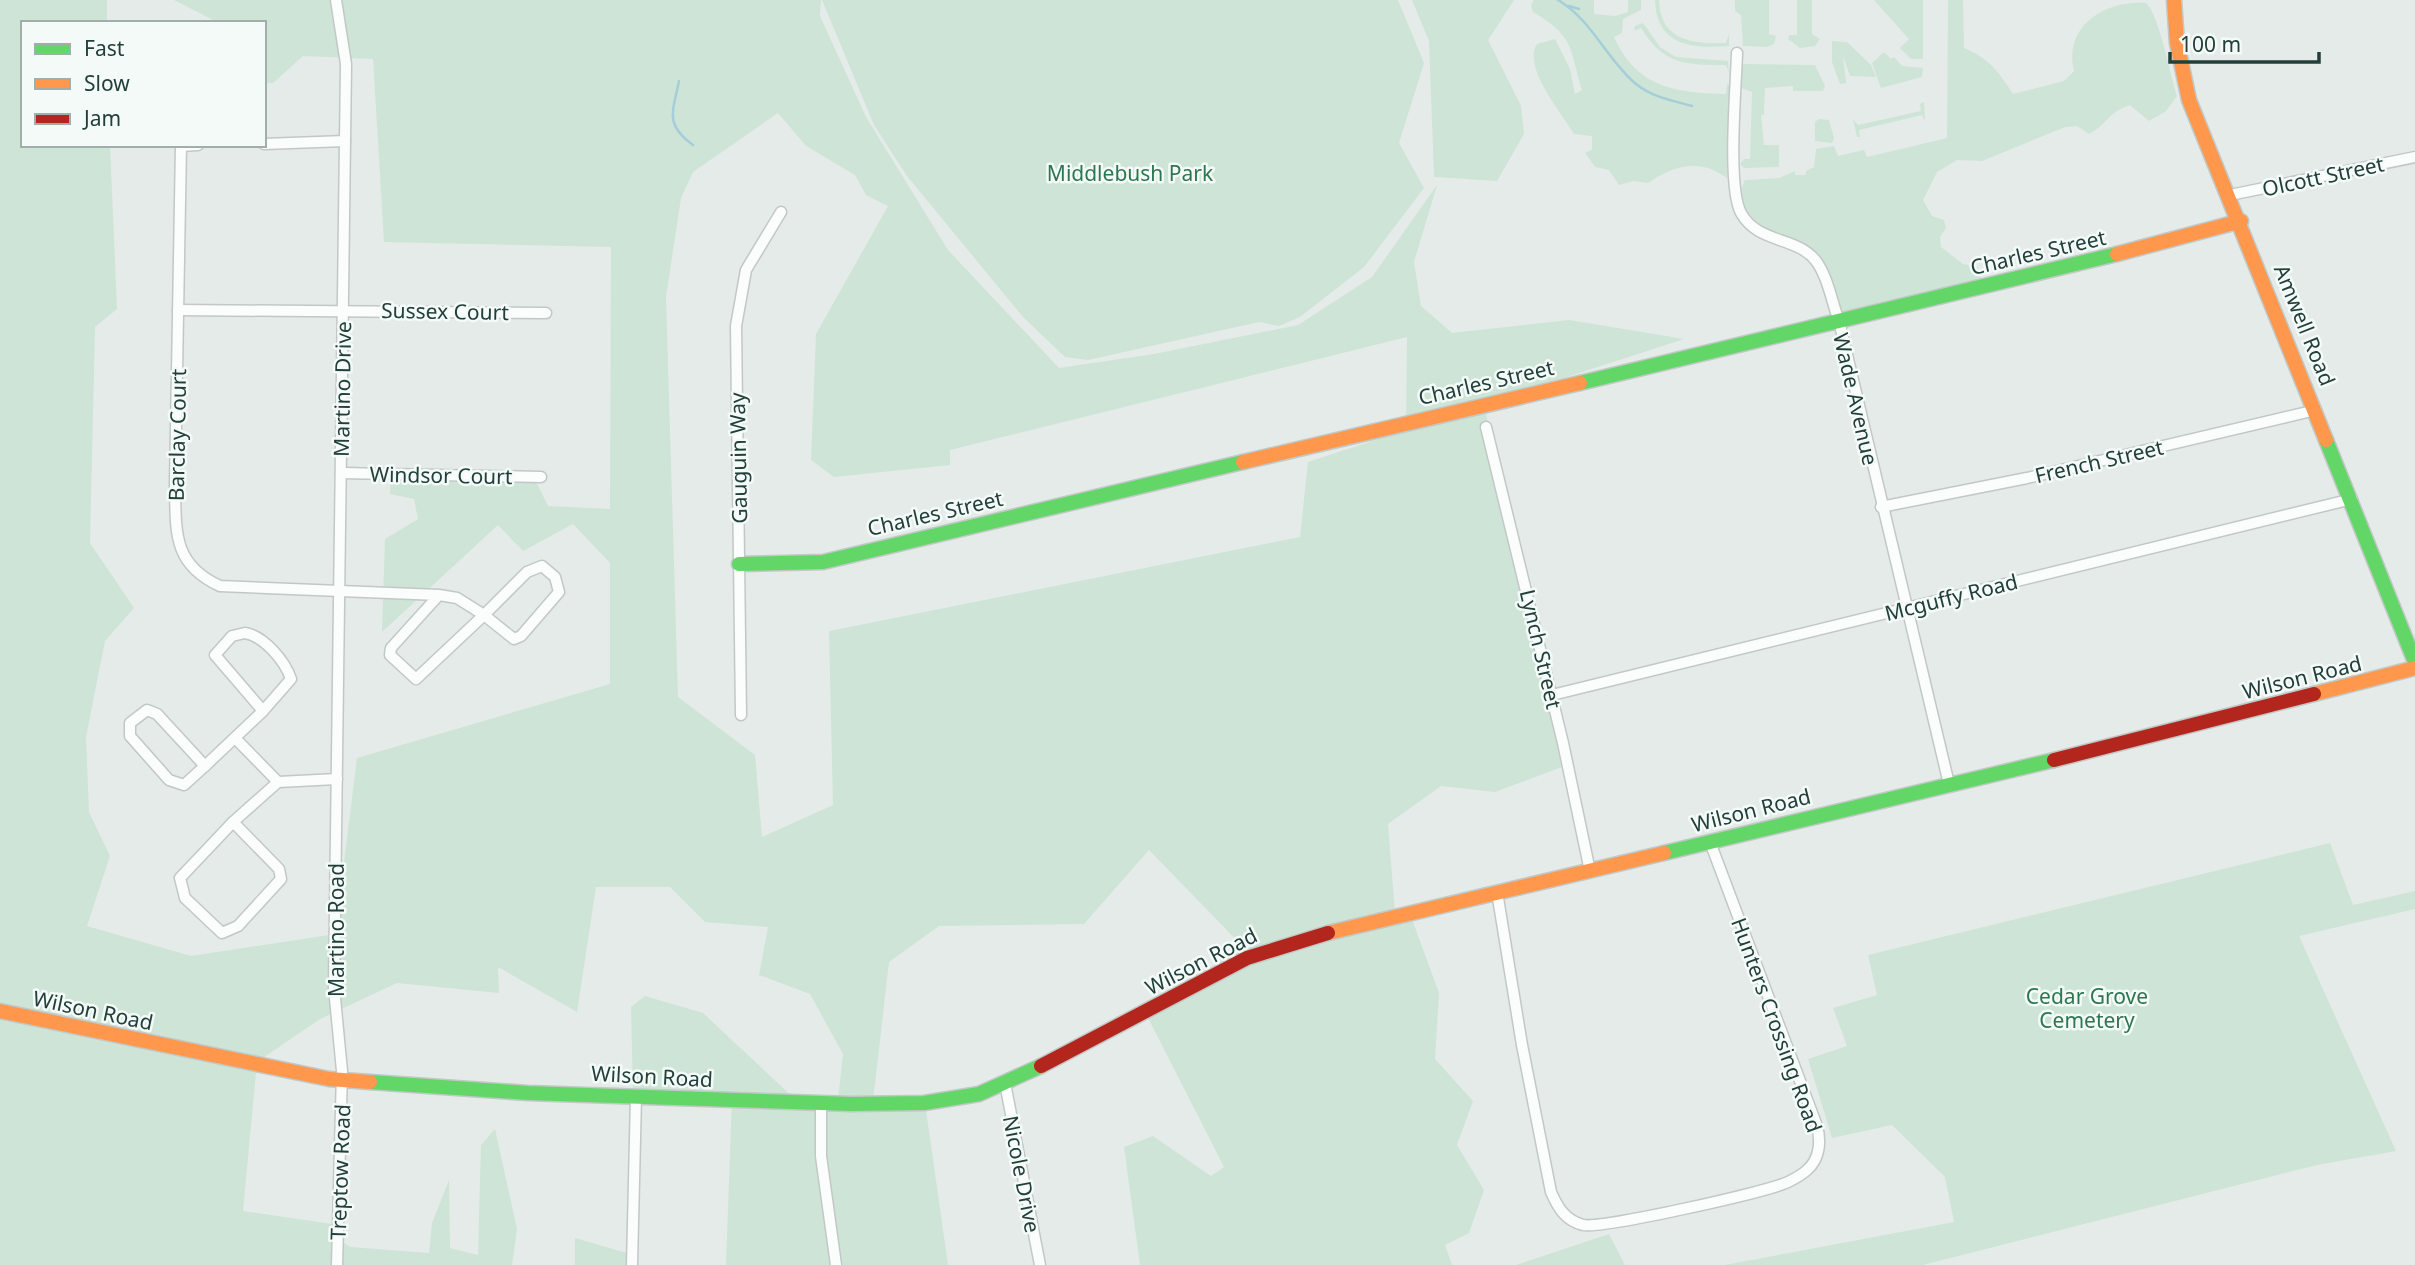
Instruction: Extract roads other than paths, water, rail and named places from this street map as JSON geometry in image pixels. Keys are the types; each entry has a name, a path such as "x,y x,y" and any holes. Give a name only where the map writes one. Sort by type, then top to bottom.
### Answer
{"street":[{"name":"Martino Drive","path":"337,0 346,64 337,779"},
{"name":"Amwell Road","path":"2174,0 2177,43 2188,96 2241,221 2415,662"},
{"name":"Wade Avenue","path":"1737,53 1735,188 1740,212 1757,231 1796,247 1816,260 1839,321 1881,507 1949,784"},
{"path":"266,144 345,141"},
{"name":"Barclay Court","path":"181,147 176,536 182,554 197,572 220,586 439,595 457,598 484,615"},
{"name":"Olcott Street","path":"2230,195 2415,157"},
{"name":"Gauguin Way","path":"741,715 736,326 746,270 781,212"},
{"name":"Charles Street","path":"739,564 823,562 1839,321 2241,221"},
{"name":"Sussex Court","path":"178,310 343,309 546,313"},
{"name":"French Street","path":"1881,507 2027,478 2316,410"},
{"name":"Lynch Street","path":"1486,427 1552,695 1590,871"},
{"name":"Windsor Court","path":"341,473 541,477"},
{"name":"Mcguffy Road","path":"1552,695 2352,499"},
{"path":"439,595 391,648 390,655 412,678 420,677 484,615 535,567 542,566 560,585 550,604 521,636 514,639 484,615"},
{"path":"205,766 157,715 147,710 130,723 130,736 169,780 184,785 205,766 235,738 263,711 292,679 288,669 257,635 238,634 218,649 215,655 263,711"},
{"name":"Wilson Road","path":"0,1011 238,1062 342,1080 636,1096 821,1103 924,1103 979,1094 1005,1083 1101,1037 1247,958 1298,940 1949,784 2415,668"},
{"path":"235,738 278,782"},
{"path":"233,822 279,869 281,879 238,926 222,933 185,898 180,878 233,822 278,782 337,779"},
{"name":"Martino Road","path":"337,779 334,988 342,1080"},
{"name":"Hunters Crossing Road","path":"1497,892 1522,1045 1556,1204 1569,1219 1593,1226 1691,1206 1788,1182 1807,1170 1819,1149 1817,1126 1710,842"},
{"name":"Treptow Road","path":"337,1265 342,1080"},
{"name":"Nicole Drive","path":"1005,1083 1040,1265"},
{"path":"632,1265 636,1096"},
{"path":"821,1103 821,1156 836,1265"}],"waterway":[{"path":"1558,0 1580,18 1616,64 1636,84 1656,95 1692,106"},
{"path":"1569,6 1579,9"},
{"path":"679,81 673,109 674,124 693,145"}],"park label":[{"name":"Middlebush Park","path":"1130,173"},
{"name":"Cedar Grove Cemetery","path":"2087,1008"}]}
